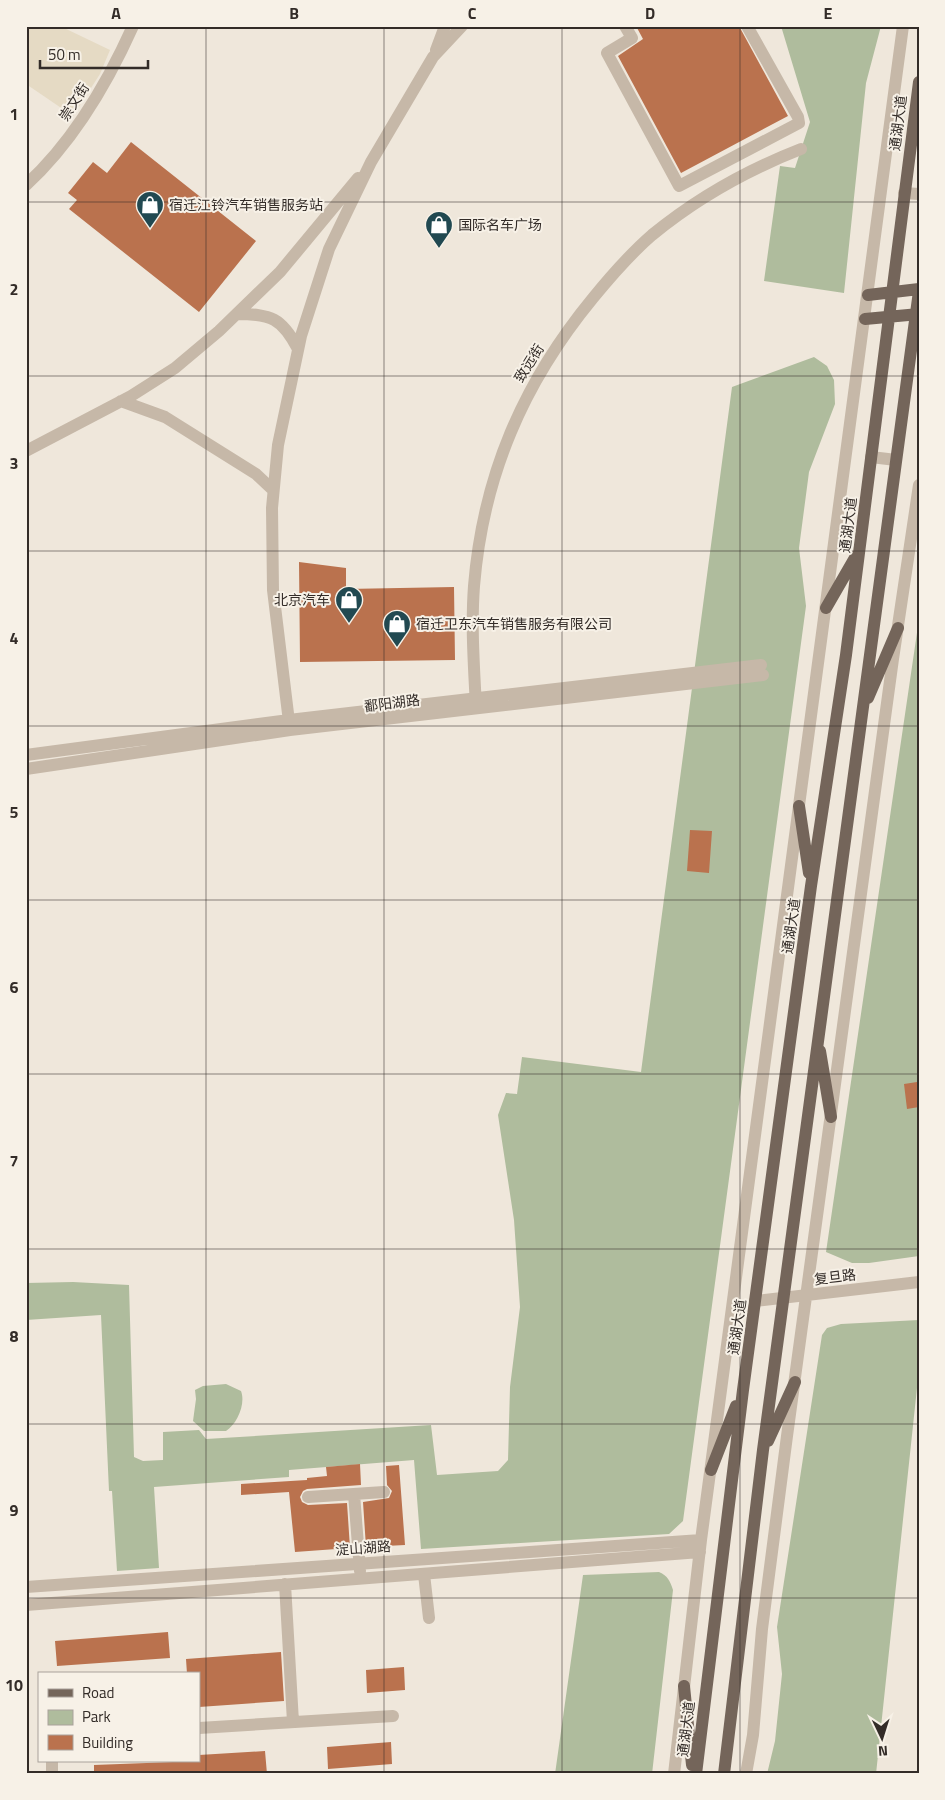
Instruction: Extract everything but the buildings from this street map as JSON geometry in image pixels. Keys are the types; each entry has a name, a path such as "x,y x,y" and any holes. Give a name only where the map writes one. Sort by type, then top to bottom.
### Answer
{"main road":[{"name":"通湖大道","path":"695,1774 743,1390 811,886 845,666 919,82"},
{"path":"724,1774 763,1450 919,290 868,295"},
{"path":"864,319 917,314"},
{"path":"826,608 860,549"},
{"path":"861,715 898,628"},
{"path":"799,806 811,886"},
{"path":"818,1036 831,1117"},
{"path":"763,1450 782,1416 795,1382"},
{"path":"711,1470 743,1390"},
{"path":"684,1686 695,1774"}],"street":[{"name":"崇文街","path":"26,185 68,140 102,87 133,26"},
{"path":"289,725 273,590 272,508 278,445 298,349 329,249 371,162 433,57 445,26"},
{"path":"433,57 462,26"},
{"path":"625,26 632,38 607,53 679,186 799,123 798,117 747,26"},
{"path":"674,1774 700,1546 903,26"},
{"name":"致远街","path":"476,703 473,626 474,587 478,552 486,512 506,443 534,381 577,317 608,280 651,237 676,217 724,185 761,165 801,149"},
{"path":"26,451 121,401 174,368 237,314 280,272 371,162"},
{"path":"904,192 919,194"},
{"path":"237,314 259,314 277,320 289,331 298,349"},
{"path":"121,401 165,417 256,474 274,490"},
{"path":"871,457 896,460"},
{"path":"746,1774 752,1735 762,1629 795,1382 919,485"},
{"name":"鄱阳湖路","path":"26,755 762,670"},
{"name":"鄱阳湖路","path":"26,769 289,725"},
{"name":"复旦路","path":"755,1301 919,1282"},
{"path":"308,1497 384,1492"},
{"path":"354,1494 361,1579"},
{"path":"26,1604 424,1574 700,1546"},
{"name":"淀山湖路","path":"26,1587 360,1564 700,1546"},
{"path":"424,1574 429,1618"},
{"path":"285,1584 293,1722"},
{"path":"200,1728 393,1716"}],"green space":[{"path":"781,26 881,26 866,83 844,293 764,281 780,166 795,168 810,122"},
{"path":"814,357 827,366 834,380 835,404 809,472 799,548 806,606 683,1521 669,1534 421,1549 414,1460 289,1470 289,1477 154,1487 159,1568 117,1571 112,1491 109,1491 101,1315 26,1320 26,1283 73,1282 129,1285 134,1457 143,1461 163,1460 163,1432 199,1430 206,1439 431,1425 437,1475 498,1471 508,1460 510,1387 520,1307 514,1220 498,1115 506,1093 517,1094 522,1057 641,1072 732,387"},
{"path":"919,619 919,1256 869,1263 852,1263 826,1252"},
{"path":"919,1320 919,1369 876,1774 767,1774 775,1741 782,1674 777,1627 822,1335 827,1328 841,1324"},
{"path":"226,1384 241,1391 240,1413 234,1424 226,1431 204,1431 193,1421 196,1399 195,1390 203,1386"},
{"path":"659,1572 665,1575 673,1590 652,1774 555,1774 583,1575"}],"shaded area":[{"path":"26,26 60,26 110,50 100,74 73,116 26,84"}],"place":[{"name":"宿迁江铃汽车销售服务站","path":"150,229"},
{"name":"国际名车广场","path":"439,249"},
{"name":"北京汽车","path":"349,624"},
{"name":"宿迁卫东汽车销售服务有限公司","path":"397,648"}]}
